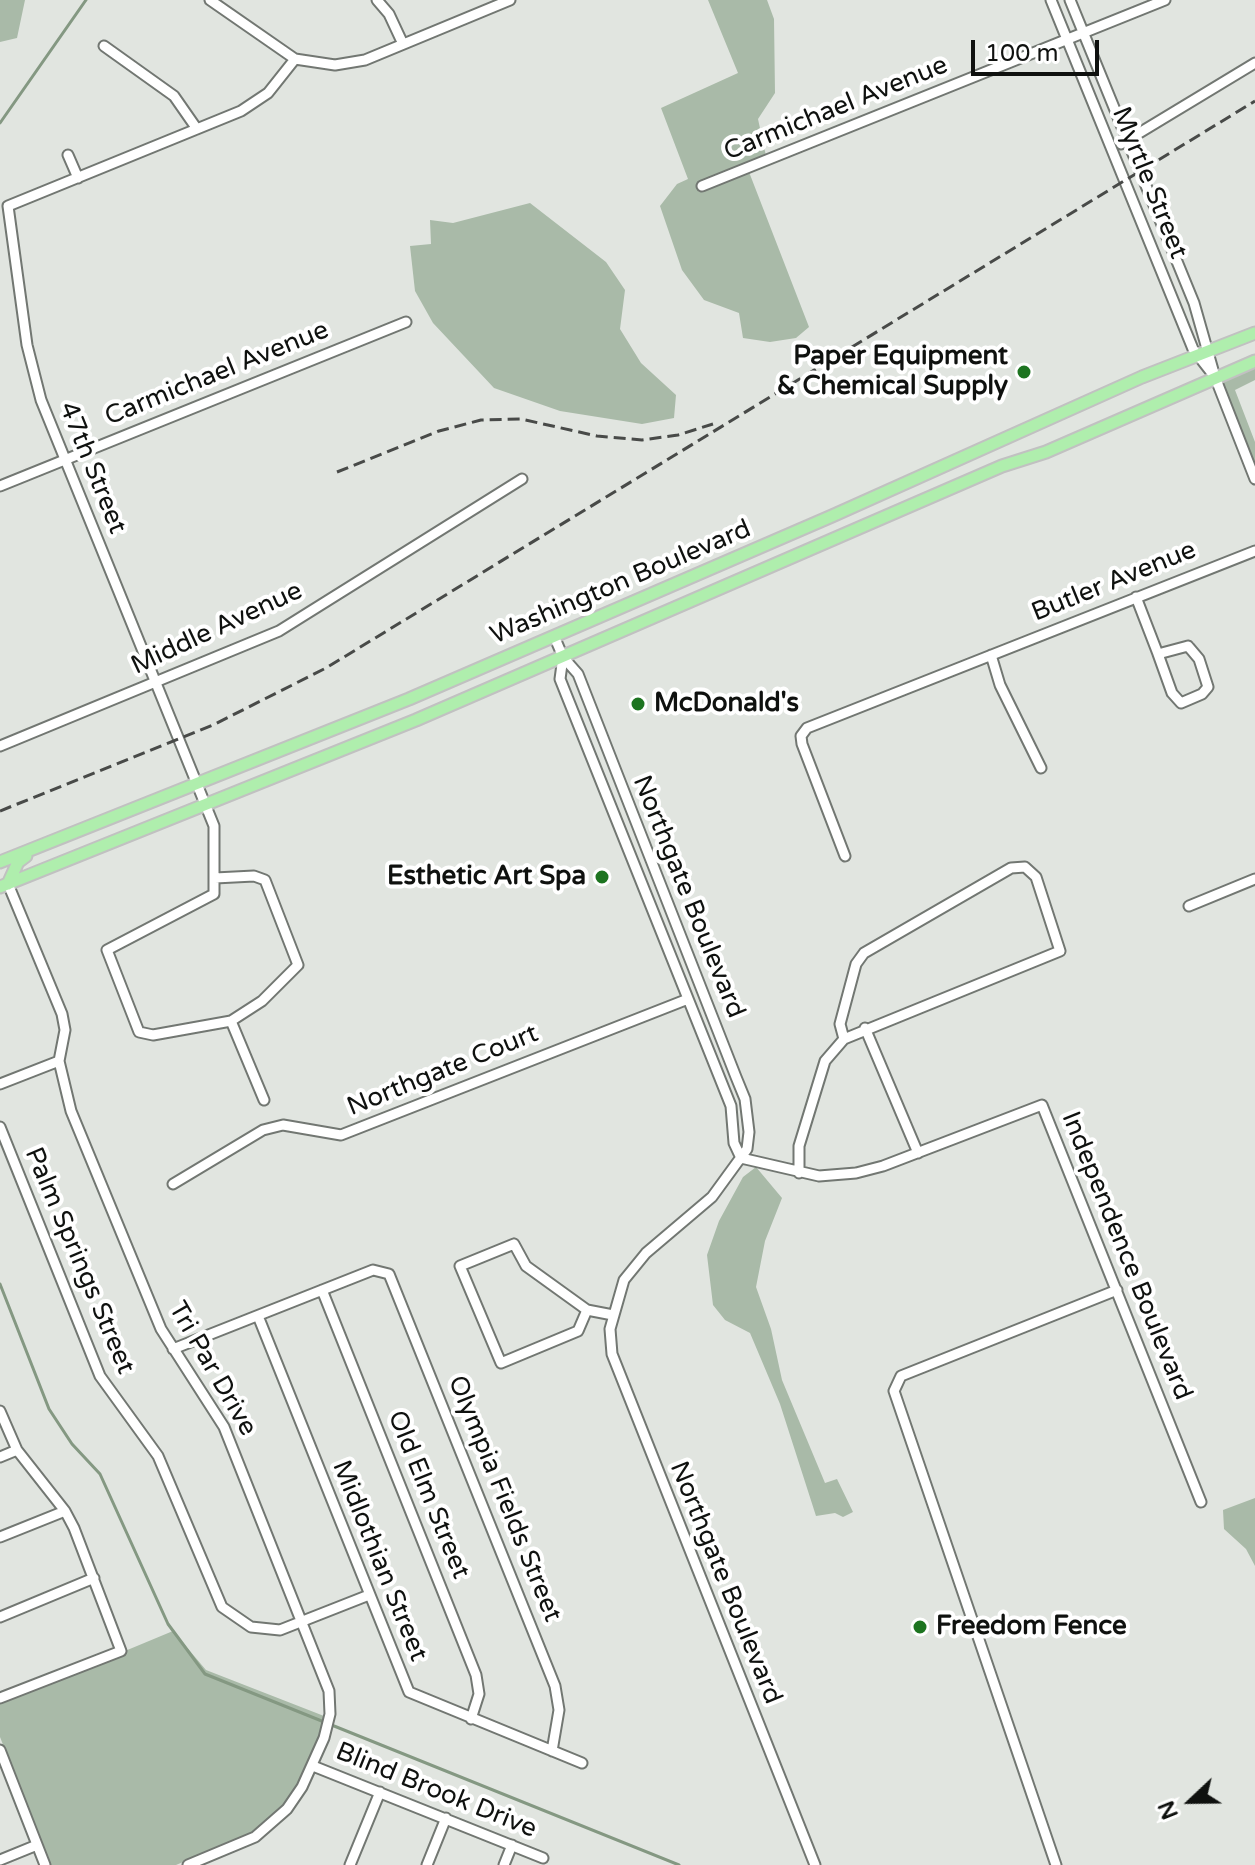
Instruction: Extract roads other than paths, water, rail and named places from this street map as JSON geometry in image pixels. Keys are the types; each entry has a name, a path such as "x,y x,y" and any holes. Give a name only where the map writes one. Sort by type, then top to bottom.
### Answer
{"main road":[{"name":"Washington Boulevard","path":"0,862 409,699 832,516 1142,377 1255,333"},
{"name":"Washington Boulevard","path":"4,885 563,657 1002,466 1046,452 1255,361"},
{"path":"4,885 23,858 108,823 118,815"}],"street":[{"path":"210,0 295,59 322,64 347,64 403,44 490,4 510,0"},
{"path":"377,0 403,44"},
{"name":"Myrtle Street","path":"1051,0 1113,148 1152,252 1215,377 1255,479"},
{"name":"Myrtle Street","path":"1070,0 1125,141 1194,303 1204,355"},
{"name":"Carmichael Avenue","path":"702,186 1165,0"},
{"path":"104,46 174,96 197,129"},
{"path":"68,155 78,178 197,129 258,101 295,59"},
{"path":"1113,148 1255,63"},
{"name":"47th Street","path":"78,178 8,206 31,364 64,459 214,826 215,878"},
{"name":"Carmichael Avenue","path":"0,486 406,322"},
{"name":"Middle Avenue","path":"0,746 279,631 522,479"},
{"name":"Butler Avenue","path":"845,856 802,744 804,732 1255,551"},
{"path":"1136,597 1176,701 1190,700 1206,691 1205,674 1191,647 1158,654"},
{"name":"Northgate Boulevard","path":"554,636 563,657 578,674 745,1099 749,1132 741,1158 712,1197 632,1268 618,1293 613,1315 610,1339 616,1368 815,1865"},
{"path":"991,655 1000,685 1041,768"},
{"name":"Northgate Boulevard","path":"563,657 560,679 731,1106 734,1143 741,1158"},
{"path":"799,1173 799,1146 825,1061 844,1039 1060,951 1036,877 1025,867 1011,868 864,953 856,964 840,1024 844,1039"},
{"path":"254,876 265,880 298,965 262,1001 231,1021 153,1035 139,1032 107,950 177,911 210,898 215,890 215,878 254,876"},
{"path":"1189,906 1255,879"},
{"name":"Tri Par Drive","path":"4,885 62,1014 65,1030 59,1061 71,1111 151,1308 173,1349 224,1427 327,1683 330,1714 324,1738 294,1801 267,1828 241,1844 188,1865"},
{"name":"Northgate Court","path":"173,1184 263,1130 283,1125 341,1135 688,999"},
{"path":"231,1021 264,1100"},
{"path":"865,1028 918,1153"},
{"path":"0,1084 59,1061"},
{"name":"Independence Boulevard","path":"741,1158 819,1176 856,1173 918,1153 1042,1105 1201,1502"},
{"name":"Palm Springs Street","path":"0,1127 100,1376 158,1456 215,1597 230,1615 251,1627 280,1630 369,1595"},
{"path":"587,1310 578,1331 501,1363 460,1266 514,1244 526,1266 587,1310 613,1315"},
{"name":"Olympia Fields Street","path":"322,1290 373,1270 384,1270 392,1279 555,1686 559,1710 552,1751"},
{"path":"173,1349 322,1290"},
{"name":"Old Elm Street","path":"322,1290 476,1675 479,1694 471,1719"},
{"path":"1056,1865 895,1396 894,1385 901,1376 1117,1290"},
{"name":"Midlothian Street","path":"258,1316 409,1692 582,1763"},
{"path":"0,1411 17,1450 65,1511 121,1651 0,1698"},
{"path":"0,1457 17,1450"},
{"path":"0,1537 65,1511"},
{"path":"0,1617 94,1578"},
{"path":"0,1750 5,1778 45,1865"},
{"name":"Blind Brook Drive","path":"313,1766 543,1858"},
{"path":"350,1865 380,1792"},
{"path":"427,1865 446,1818"},
{"path":"0,1860 37,1845"},
{"path":"504,1865 512,1845"}],"waterway":[{"path":"0,123 86,0"},
{"path":"0,1284 49,1409 72,1444 100,1474 168,1624 205,1674 679,1865"}],"railway":[{"path":"0,811 213,725 326,668 1255,101"},
{"path":"337,472 439,431 481,420 521,419 597,436 642,440 678,435 713,424"}],"place":[{"name":"Paper Equipment & Chemical Supply","path":"1024,372"},
{"name":"McDonald's","path":"638,704"},
{"name":"Esthetic Art Spa","path":"602,877"},
{"name":"Freedom Fence","path":"920,1627"}]}
